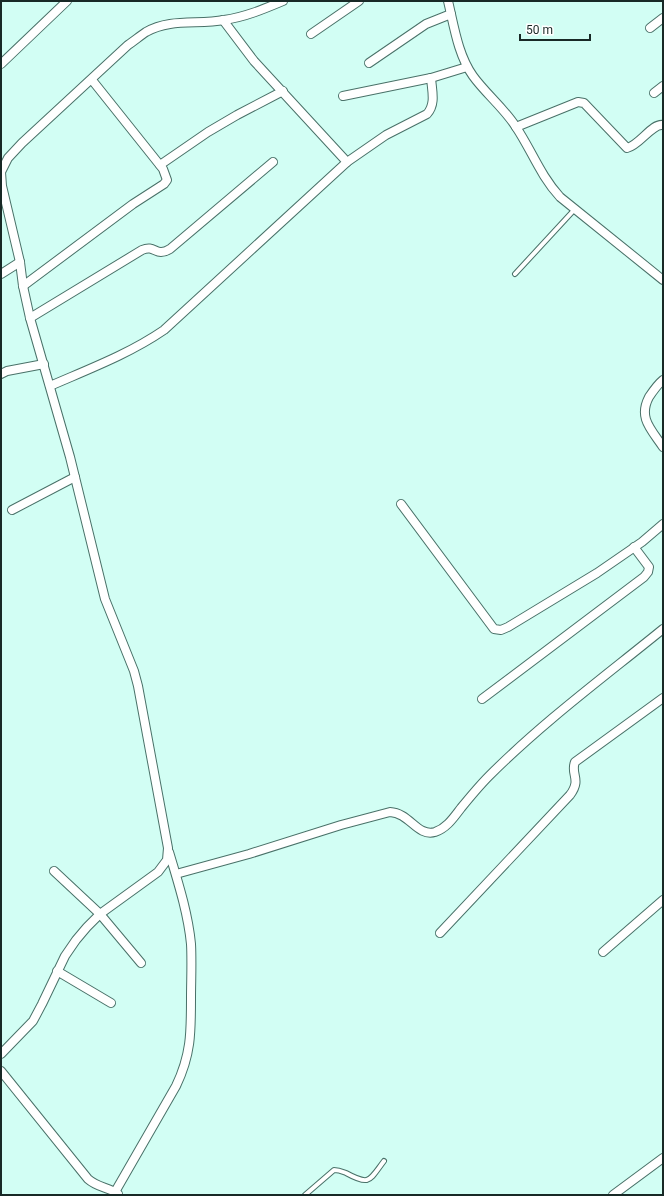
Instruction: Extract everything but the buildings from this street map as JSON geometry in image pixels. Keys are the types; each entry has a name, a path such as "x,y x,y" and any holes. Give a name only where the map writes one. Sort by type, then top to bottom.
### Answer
{"street":[{"path":"1,64 67,1"},
{"path":"1,1071 88,1179 94,1184 117,1193 183,1071 188,1054 190,1034 191,946 188,922 168,848 138,686 124,645 105,599 75,477 30,318 23,286 20,262 2,186 1,172 8,158 128,45 146,32 162,25 174,22 223,20 243,16 283,1"},
{"path":"311,34 359,1"},
{"path":"448,1 461,52 467,67 516,127 544,177 560,197 663,280"},
{"path":"369,63 426,24 451,14"},
{"path":"650,28 663,18"},
{"path":"223,20 254,61 347,162"},
{"path":"343,96 430,78 467,67"},
{"path":"50,386 126,353 145,343 164,330 347,162 386,135 427,114 431,110 433,104 430,78"},
{"path":"23,286 133,204 164,184 167,180 160,164 92,80"},
{"path":"654,93 663,86"},
{"path":"160,164 208,132 282,91"},
{"path":"516,127 578,102 584,103 627,148 638,143 655,126 660,124 663,125"},
{"path":"30,318 147,247 160,253 170,249 273,162"},
{"path":"1,274 20,262"},
{"path":"1,374 44,364"},
{"path":"663,380 651,394 644,406 645,417 663,447"},
{"path":"12,510 75,477"},
{"path":"401,504 491,626 494,629 501,630 508,628 597,573 663,524"},
{"path":"482,699 644,577 648,572 649,567 634,547"},
{"path":"176,874 390,812 397,812 403,815 419,829 427,833 436,832 450,822 489,776 534,734 663,629"},
{"path":"440,933 570,795 576,783 573,766 575,762 663,698"},
{"path":"1,1054 33,1021 57,971 76,940 100,914 158,872 167,860 168,848"},
{"path":"54,871 100,914 140,963"},
{"path":"603,952 663,900"},
{"path":"57,971 111,1003"},
{"path":"613,1195 663,1158"}],"lane":[{"path":"515,274 575,209"},
{"path":"305,1195 334,1170 339,1170 362,1181 368,1180 384,1161"}]}
